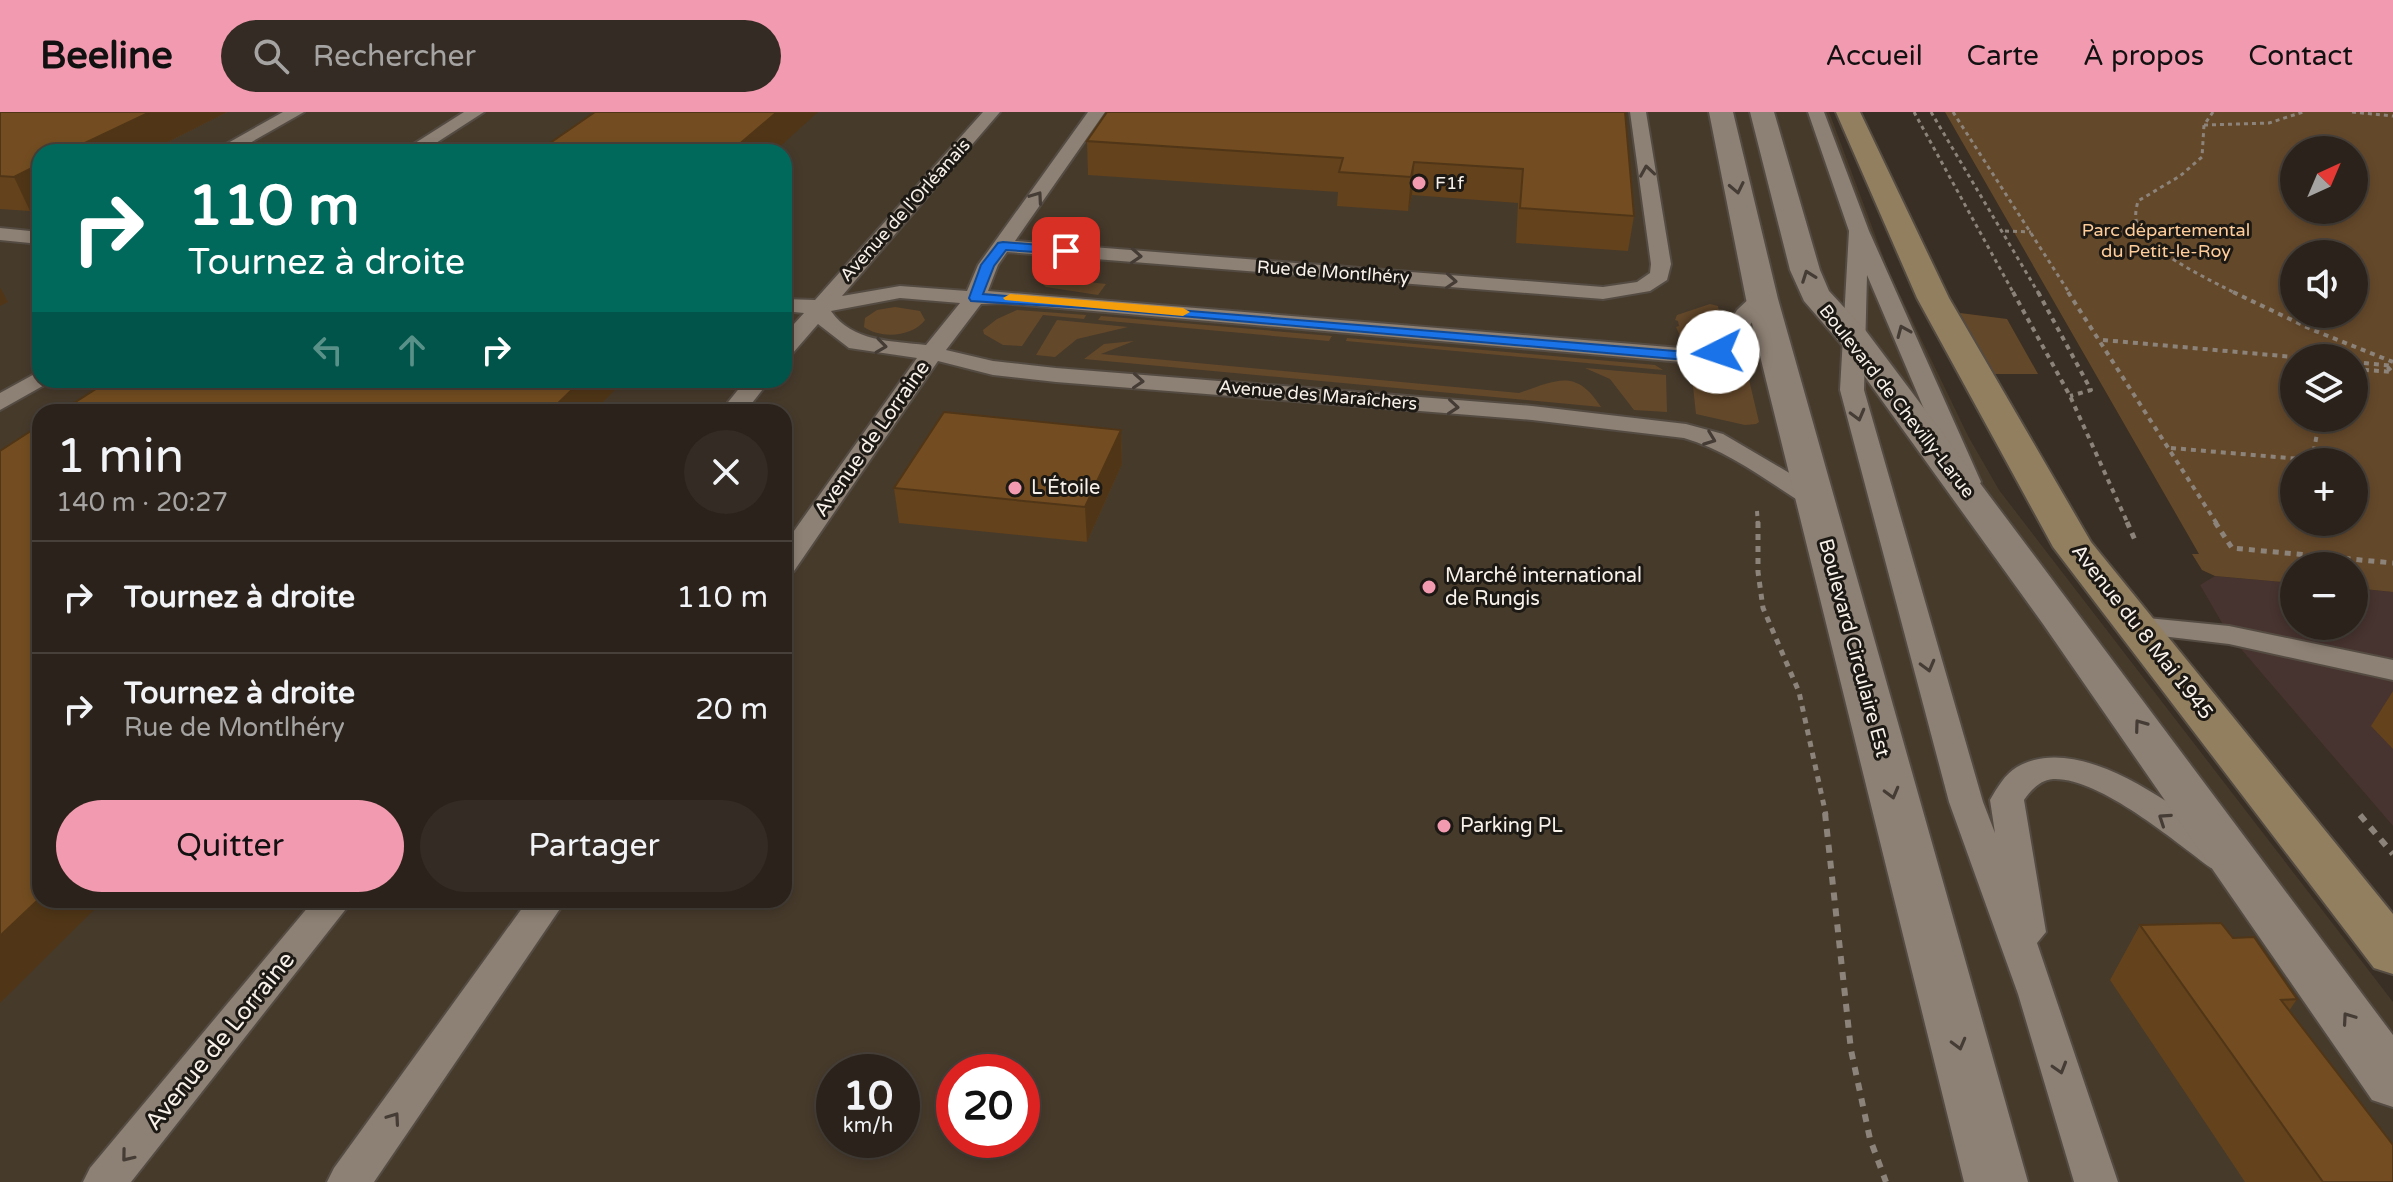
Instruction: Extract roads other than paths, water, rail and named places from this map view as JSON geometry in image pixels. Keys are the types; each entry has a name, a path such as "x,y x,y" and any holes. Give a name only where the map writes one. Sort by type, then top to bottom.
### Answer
{"main road":[{"name":"Avenue du 8 Mai 1945","path":"1848,112 1933,298 2066,534 2393,953"}],"street":[{"name":"Boulevard Circulaire Est","path":"1721,112 1762,299 1996,1182"},
{"name":"Boulevard de Chevilly-Larue","path":"1762,112 1805,270 1815,294 1854,338 2252,878 2393,1082"}],"lane":[{"path":"236,144 296,112"},
{"path":"423,144 476,112"},
{"name":"Avenue de l'Orléanais","path":"818,307 992,112"},
{"name":"Avenue de Lorraine","path":"792,554 932,353 975,298 988,265 1097,112"},
{"name":"Rue de Montlhéry","path":"1003,246 1603,293 1643,287 1660,276 1661,264 1638,112"},
{"path":"1816,112 1859,231 1978,505"},
{"path":"1859,231 1852,390 1966,802 2037,994 2096,1182"},
{"path":"0,234 32,237"},
{"path":"792,305 818,307 900,292 1044,300 1693,356 1724,349 1745,315 1762,299"},
{"path":"792,339 818,307"},
{"name":"Avenue des Maraîchers","path":"818,307 829,324 857,343 932,353 993,368 1532,413 1686,431 1727,446 1816,500"},
{"path":"0,403 32,383"},
{"path":"738,404 752,388"},
{"path":"2137,626 2229,635 2393,670"},
{"path":"2037,994 2007,800 2019,782 2034,771 2059,768 2086,773 2119,788 2252,878"},
{"name":"Avenue de Lorraine","path":"105,1182 328,908"},
{"path":"349,1182 542,908"}],"place":[{"name":"F1f","path":"1419,183"},
{"name":"L'Étoile","path":"1015,488"},
{"name":"Marché international de Rungis","path":"1429,587"},
{"name":"Parking PL","path":"1444,826"}],"park label":[{"name":"Parc départemental du Petit-le-Roy","path":"2166,240"}]}
